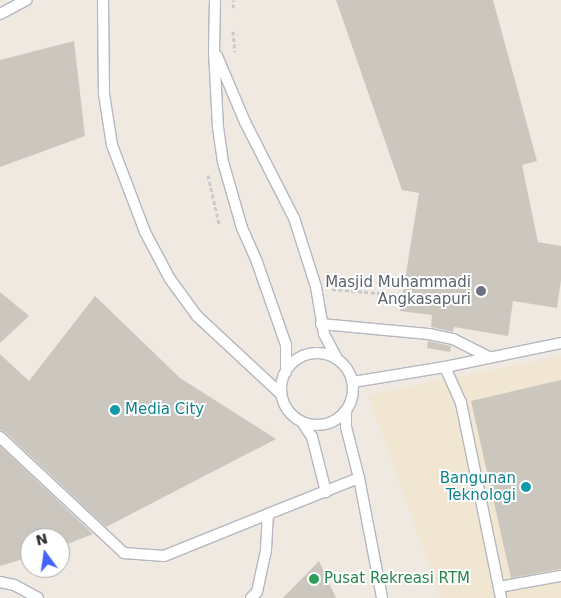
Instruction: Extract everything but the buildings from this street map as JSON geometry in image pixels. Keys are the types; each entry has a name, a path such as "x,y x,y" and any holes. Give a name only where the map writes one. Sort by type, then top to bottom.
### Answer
{"lane":[{"path":"0,14 26,0"},
{"path":"104,0 104,94 112,144 145,232 170,278 197,316 281,394 288,410 302,422 312,437 326,492"},
{"path":"215,0 214,51 218,127 223,162 242,228 257,262 286,345 286,372"},
{"path":"214,51 245,122 294,218 316,287 321,324 336,358"},
{"path":"321,324 429,334 453,339 489,357"},
{"path":"353,382 445,367 561,343"},
{"path":"281,394 282,382 286,372 293,362 303,356 320,353 336,358 346,366 353,382 352,400 346,411 337,419 326,424 314,425 302,422"},
{"path":"445,367 461,403 501,598"},
{"path":"346,411 346,427 359,478 382,598"},
{"path":"0,437 124,553 164,556 359,478"},
{"path":"250,598 257,592 266,550 268,514"},
{"path":"499,587 561,576"},
{"path":"0,582 14,585 38,598"}],"path":[{"path":"233,10 234,0"},
{"path":"232,29 238,59"},
{"path":"328,288 389,294"}],"shaded area":[{"path":"561,356 561,598 441,598 368,395"}],"place":[{"name":"Masjid Muhammadi Angkasapuri","path":"481,291"},
{"name":"Media City","path":"115,410"},
{"name":"Bangunan Teknologi","path":"526,487"},
{"name":"Pusat Rekreasi RTM","path":"314,579"}]}
